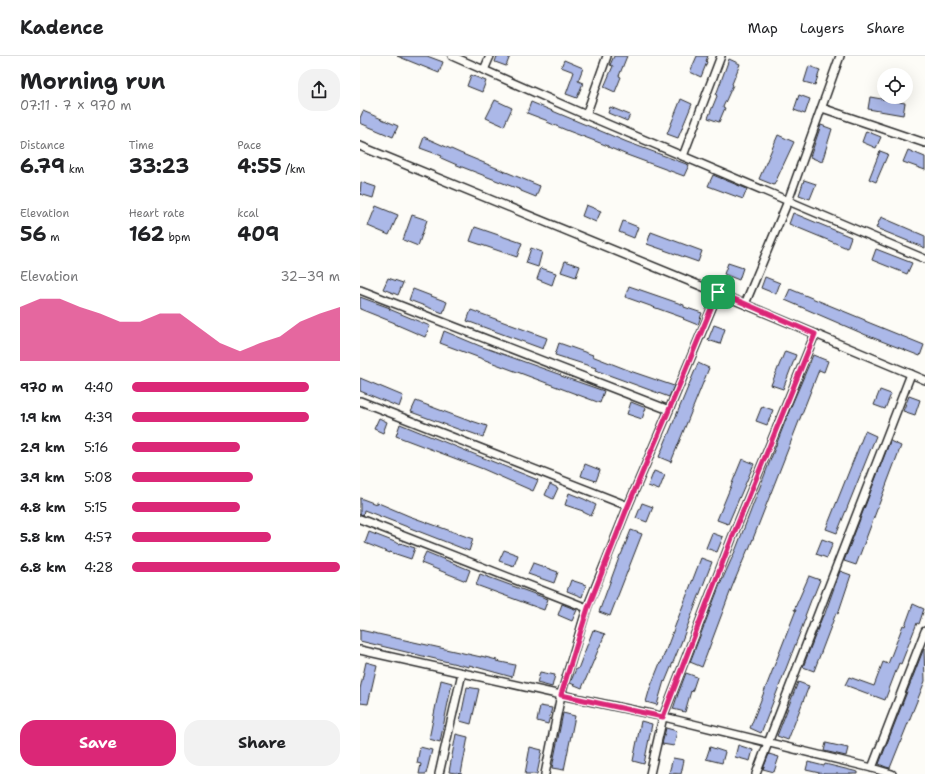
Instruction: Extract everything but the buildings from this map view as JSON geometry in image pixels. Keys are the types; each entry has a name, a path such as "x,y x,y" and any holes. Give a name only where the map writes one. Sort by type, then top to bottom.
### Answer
{"street":[{"path":"452,56 586,115 925,259"},
{"path":"484,70 490,56"},
{"path":"586,115 608,56"},
{"path":"683,156 721,56"},
{"path":"745,304 788,201 840,56"},
{"path":"822,108 925,143"},
{"path":"360,146 718,292 925,380"},
{"path":"360,290 669,410"},
{"path":"545,774 561,695 588,608 628,506 718,292"},
{"path":"650,774 663,717 732,538 815,334"},
{"path":"756,774 911,374"},
{"path":"360,402 628,506"},
{"path":"360,518 588,608"},
{"path":"872,768 925,631"},
{"path":"360,652 663,717 892,774"},
{"path":"439,774 462,673"}],"route":[{"path":"718,292 815,334 732,538 663,717 561,695 588,608 628,506 718,292"}]}
